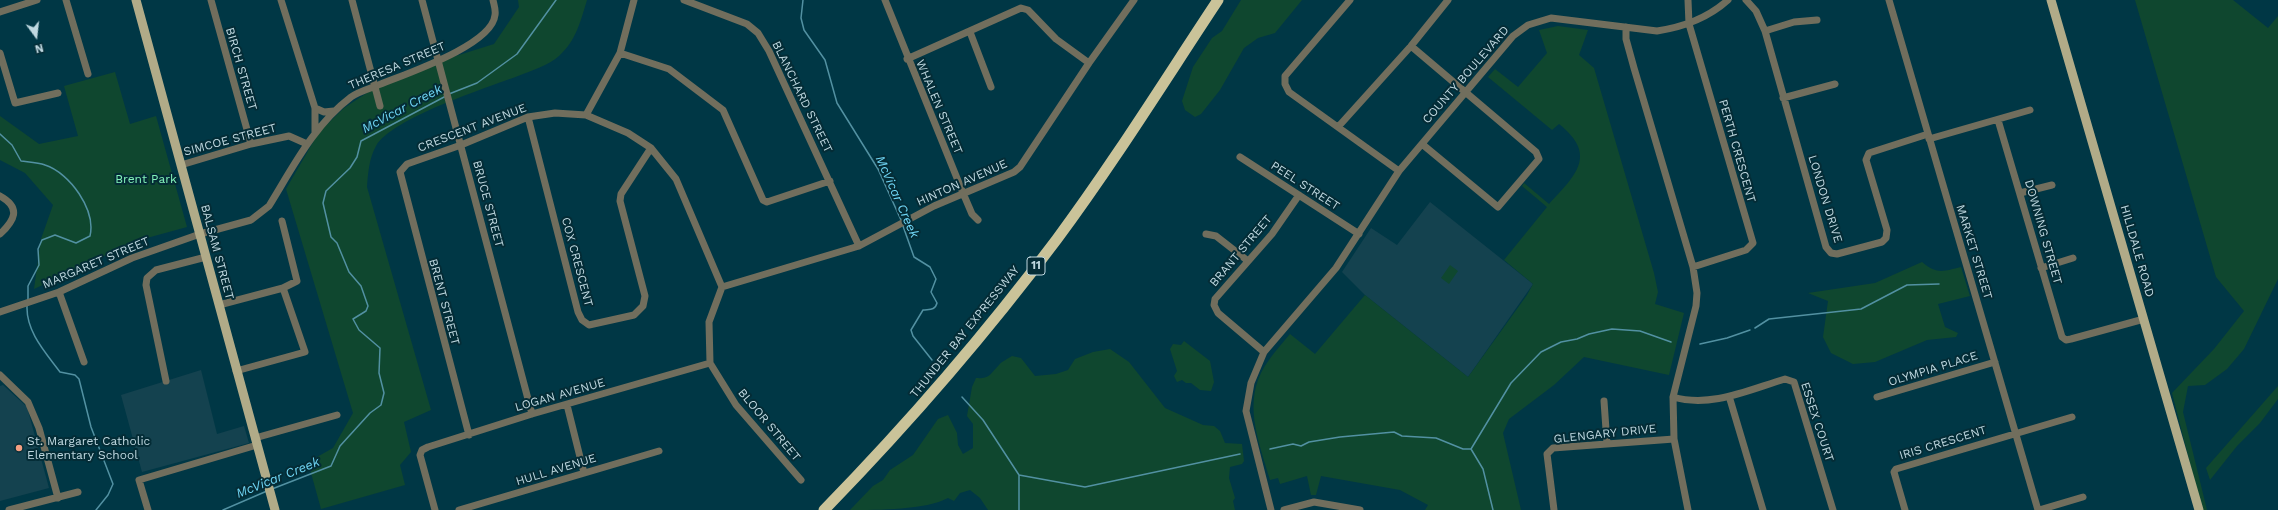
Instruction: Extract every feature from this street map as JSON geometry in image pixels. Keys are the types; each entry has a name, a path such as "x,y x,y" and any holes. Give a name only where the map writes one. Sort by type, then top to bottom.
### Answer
{"highway":[{"name":"THUNDER BAY EXPRESSWAY","path":"824,510 893,439 988,327 1056,240 1099,181 1218,0"},
{"name":"THUNDER BAY EXPRESSWAY","path":"834,510 898,444 942,393 1060,245 1106,183 1226,0"}],"main road":[{"name":"BALSAM STREET","path":"136,0 275,510"},
{"name":"HILLDALE ROAD","path":"2050,0 2199,510"}],"street":[{"path":"0,12 37,0"},
{"path":"66,0 88,74"},
{"name":"BIRCH STREET","path":"210,0 251,144"},
{"path":"282,0 315,108 315,133"},
{"path":"352,0 376,86 380,106"},
{"name":"BRUCE STREET","path":"422,0 532,414"},
{"name":"THERESA STREET","path":"262,214 270,206 307,144 334,111 352,96 439,60 481,38 494,20 495,10 492,0"},
{"path":"586,115 620,53 634,0"},
{"name":"BLANCHARD STREET","path":"684,0 747,24 758,32 769,51 859,246"},
{"name":"WHALEN STREET","path":"885,0 907,59 963,193 972,214 978,220"},
{"name":"HINTON AVENUE","path":"722,287 859,246 963,193 1017,170 1089,63 1134,0"},
{"path":"1350,0 1284,80 1289,92 1398,171"},
{"path":"1338,127 1411,46 1448,0"},
{"name":"PERTH CRESCENT","path":"1688,0 1689,24 1753,243 1746,250 1693,267"},
{"name":"COUNTY BOULEVARD","path":"1271,510 1246,411 1251,383 1264,352 1336,268 1398,171 1513,36 1534,23 1557,18 1657,31 1689,24 1716,12 1728,0"},
{"name":"LONDON DRIVE","path":"1746,0 1756,11 1765,31 1826,248 1831,253 1838,254 1882,242 1886,238 1887,230 1866,160 1869,153 1929,137"},
{"name":"MARKET STREET","path":"1889,0 2039,510"},
{"path":"907,59 970,32 1019,8 1024,8 1053,36 1089,63"},
{"path":"1765,31 1794,22 1817,20"},
{"path":"1626,27 1626,39 1693,267 1697,293 1696,306 1672,397 1674,439 1687,510"},
{"path":"970,32 991,87"},
{"path":"1411,46 1536,152 1538,161 1498,207 1422,144"},
{"path":"0,53 15,103 58,93"},
{"path":"620,53 669,69 723,110 763,200 767,202 830,181"},
{"path":"1783,98 1834,84"},
{"path":"315,108 324,112 334,111"},
{"path":"1929,137 1998,120 2030,110"},
{"name":"CRESCENT AVENUE","path":"399,174 407,164 461,145 528,117 555,113 586,115 628,133 651,148 676,179 722,287"},
{"name":"COX CRESCENT","path":"528,117 578,312 582,320 589,325 634,315 643,306 645,296 620,201 621,194 651,148"},
{"name":"DOWNING STREET","path":"1998,120 2062,337 2066,340 2144,319"},
{"name":"SIMCOE STREET","path":"181,165 251,144 289,136 307,144"},
{"name":"PEEL STREET","path":"1240,157 1359,234"},
{"name":"BRENT STREET","path":"399,174 469,435"},
{"path":"2020,193 2052,185"},
{"name":"BRANT STREET","path":"1264,352 1218,314 1214,305 1215,299 1272,234 1299,195"},
{"path":"0,196 9,203 14,215 13,220 0,234"},
{"name":"MARGARET STREET","path":"0,312 59,292 132,258 200,234 251,220 262,214"},
{"path":"219,305 283,288 297,281 282,221"},
{"path":"1206,234 1216,236 1248,261"},
{"path":"166,381 146,285 147,278 156,270 206,257"},
{"path":"2041,268 2073,258"},
{"path":"710,363 709,322 722,287"},
{"path":"236,371 305,351 283,288"},
{"path":"59,292 84,362"},
{"name":"OLYMPIA PLACE","path":"1876,397 1995,362"},
{"name":"LOGAN AVENUE","path":"435,510 421,454 422,450 532,414 710,363"},
{"name":"BLOOR STREET","path":"710,363 736,405 801,480"},
{"path":"1,378 28,402 39,428 58,498"},
{"name":"ESSEX COURT","path":"1672,397 1696,402 1707,402 1785,379 1794,382 1833,510"},
{"path":"1729,396 1763,510"},
{"path":"1604,401 1607,444"},
{"path":"566,405 584,473"},
{"path":"148,510 139,480 337,415"},
{"path":"2016,434 2072,417"},
{"name":"IRIS CRESCENT","path":"1905,510 1894,472 1896,469 2016,434"},
{"name":"GLENGARY DRIVE","path":"1554,510 1547,454 1553,448 1674,439"},
{"name":"HULL AVENUE","path":"459,510 659,451"},
{"path":"8,510 78,492"},
{"path":"2039,510 2083,498"},
{"path":"1284,510 1314,502 1360,510"}],"shaded area":[{"path":"1430,202 1533,284 1468,377 1365,295 1342,272 1371,228 1397,245"},
{"path":"201,370 217,434 244,426 249,443 142,472 121,395"},
{"name":"St. Margaret Catholic Elementary School","path":"3,385 27,407 49,488 0,501 0,386"}],"green space":[{"path":"518,0 587,0 574,37 565,50 555,59 534,70 441,105 400,125 385,135 376,146 372,156 369,166 367,187 431,410 404,422 411,452 400,465 405,485 321,509 308,462 333,448 353,413 286,189 319,132 344,108 376,87 440,61 494,44 519,7"},
{"path":"1241,0 1302,0 1275,33 1258,38 1244,48 1220,90 1201,114 1195,117 1185,110 1182,101 1193,67 1212,38 1222,31"},
{"path":"2135,0 2233,0 2268,28 2278,16 2278,279 2244,349 2227,369 2205,385 2188,386 2183,412 2207,510 2202,510 2172,393 2214,349 2244,311 2216,277"},
{"path":"1558,26 1588,30 1579,55 1594,68 1654,273 1658,292 1655,304 1684,313 1669,375 1584,357 1554,385 1509,419 1503,433 1521,510 1425,510 1428,505 1400,490 1321,476 1316,495 1311,495 1307,476 1280,484 1278,478 1270,480 1255,426 1254,400 1256,386 1261,373 1274,353 1290,334 1315,354 1365,295 1468,377 1527,295 1533,284 1504,260 1547,207 1522,186 1524,183 1549,204 1574,174 1579,165 1580,155 1578,146 1571,135 1559,124 1552,130 1488,77 1495,69 1518,87 1547,53 1539,30"},
{"name":"Brent Park","path":"115,72 130,124 156,116 187,227 136,241 34,289 41,239 53,205 25,173 0,160 0,116 39,144 78,136 64,86"},
{"path":"1922,262 1932,269 1941,271 1961,267 1970,296 1938,304 1945,327 1958,333 1956,337 1927,340 1875,362 1853,364 1831,353 1823,337 1828,301 1808,293 1875,283"},
{"path":"1450,265 1458,271 1449,284 1441,278"},
{"path":"1184,341 1210,361 1214,382 1211,391 1200,390 1191,383 1186,383 1182,380 1177,382 1174,376 1177,371 1170,349 1173,344 1181,345"},
{"path":"1110,349 1129,362 1165,408 1203,425 1214,426 1220,431 1225,443 1242,444 1244,461 1242,464 1230,467 1229,478 1235,498 1233,501 1235,510 988,510 980,498 970,490 960,493 954,501 948,498 939,502 915,507 850,510 873,486 883,480 890,470 913,455 938,419 948,415 957,433 958,445 963,454 973,448 973,424 967,416 972,387 976,378 987,377 1002,362 1012,356 1021,358 1035,376 1056,374 1068,370 1075,359 1093,352"},
{"path":"2278,386 2278,399 2260,423 2237,446 2210,480 2206,468"}],"waterway":[{"name":"McVicar Creek","path":"449,94 477,83 517,54 556,0"},
{"name":"McVicar Creek","path":"803,0 801,18 804,30 825,60 837,103 878,169 901,220"},
{"name":"McVicar Creek","path":"272,489 331,466 340,446 370,413 381,405 384,393 379,373 380,348 359,330 353,319 366,311 368,306 361,286 349,272 337,243 331,237 323,203 326,191 350,168 357,157 361,141 446,96"},
{"name":"McVicar Creek","path":"0,134 12,145 21,161 42,164 54,169 72,184 85,204 91,226 90,236 76,243 55,235 42,240 38,249 39,265 28,286 28,300"},
{"name":"McVicar Creek","path":"903,226 914,257 930,267 936,279 931,292 937,303 936,306 932,309 923,310 911,330 913,336 932,360"},
{"path":"1755,328 1769,319 1861,309 1907,285 1939,284"},
{"name":"McVicar Creek","path":"27,306 30,325 43,350 60,372 75,375 79,379 91,427 113,484 108,495 96,510"},
{"path":"1471,449 1511,383 1541,352 1561,342 1612,329 1640,331 1671,342"},
{"path":"1700,344 1727,338 1750,330"},
{"name":"McVicar Creek","path":"962,397 983,420 1019,475 1019,510"},
{"path":"1270,449 1293,444 1301,446 1309,442 1340,437 1394,432 1402,436 1436,438 1463,449 1471,449"},
{"path":"1471,449 1483,469 1493,510"},
{"path":"1019,475 1085,487 1240,454"},
{"name":"McVicar Creek","path":"223,510 267,491"}],"place":[{"name":"St. Margaret Catholic Elementary School","path":"19,448"}]}
